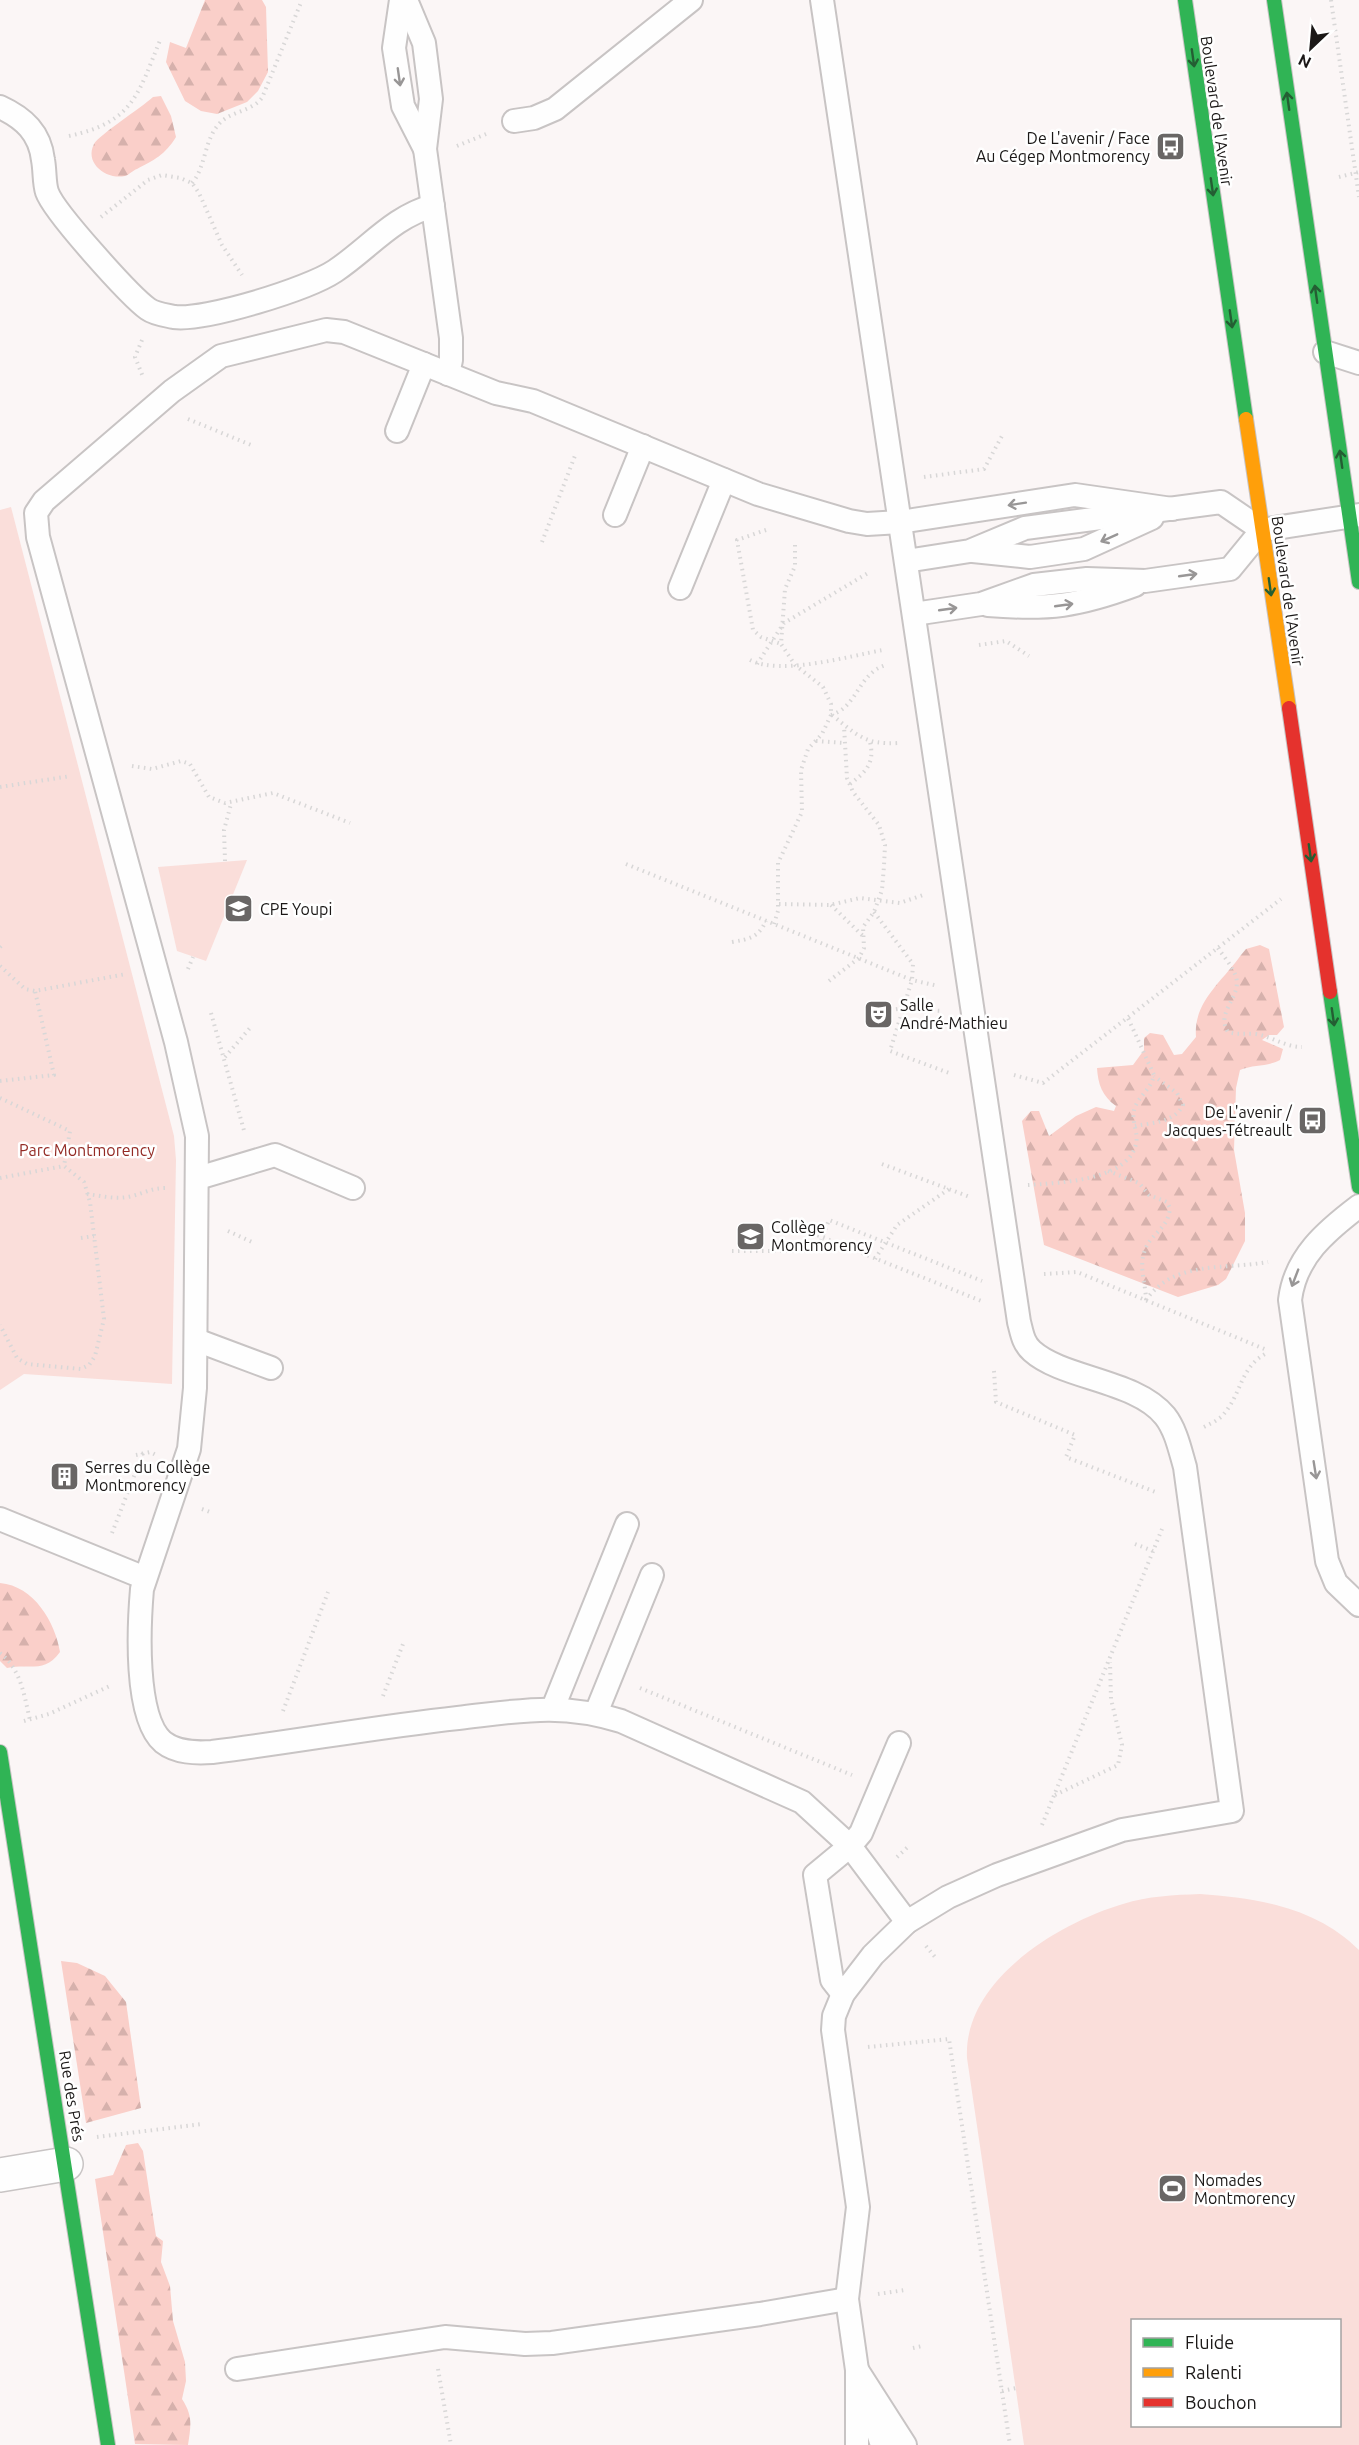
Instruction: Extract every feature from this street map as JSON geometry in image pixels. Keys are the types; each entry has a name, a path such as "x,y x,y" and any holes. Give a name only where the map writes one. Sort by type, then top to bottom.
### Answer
{"street":[{"name":"Boulevard de l'Avenir","path":"1185,0 1359,1187"},
{"path":"1274,0 1325,352 1354,516 1359,582"},
{"name":"Rue des Prés","path":"0,1752 108,2445"},
{"path":"0,2175 66,2164"}],"lane":[{"path":"403,0 394,48 403,106 425,149"},
{"path":"403,0 424,43 427,65 431,99 425,149 451,338 451,360 448,374"},
{"path":"514,121 534,118 555,109 691,0"},
{"path":"822,0 914,614 918,661 1019,1322 1024,1341 1033,1352 1154,1405 1165,1416 1174,1432 1185,1467 1232,1811 1122,1830 975,1884 907,1922 880,1947 843,1994 834,2016 833,2030 858,2206 847,2299 857,2370 857,2445"},
{"path":"0,107 23,120 35,134 43,158 47,193 61,213 129,292 154,312 182,318 292,291 334,271 402,218 433,206"},
{"path":"907,1922 850,1846 802,1802 621,1721 596,1713 553,1708 415,1723 212,1752 180,1750 163,1741 157,1734 143,1695 139,1639 142,1589 189,1449 196,1340 198,1178 196,1136 176,1042 35,520 39,507 44,501 164,398 221,356 327,330 344,332 496,393 533,401 791,506 839,519 867,524 900,522 1075,495 1172,509"},
{"path":"1325,352 1359,363"},
{"path":"397,431 424,364"},
{"path":"615,515 643,446"},
{"path":"680,588 724,480"},
{"path":"906,561 970,551 1025,528 1221,502 1262,530"},
{"path":"970,551 1030,557 1084,549 1172,509"},
{"path":"914,614 981,604 1037,609 1090,602 1145,581 1230,568 1262,530 1354,516"},
{"path":"198,1178 275,1155 353,1188"},
{"path":"1359,1206 1327,1230 1310,1250 1291,1284 1290,1300 1327,1561 1336,1583 1359,1605"},
{"path":"196,1340 271,1368"},
{"path":"0,1519 145,1578"},
{"path":"553,1708 627,1524"},
{"path":"596,1713 652,1575"},
{"path":"843,1994 832,1980 815,1875 850,1846 868,1818 899,1743"},
{"path":"237,2369 446,2337 525,2344 552,2343 741,2317 847,2299"},
{"path":"857,2370 882,2445"},
{"path":"857,2370 905,2445"}],"path":[{"path":"192,183 216,126 227,117 256,105 262,98 302,0"},
{"path":"1331,0 1359,197"},
{"path":"83,133 108,125 135,98 161,38"},
{"path":"1339,177 1357,173"},
{"path":"93,223 155,177 172,176 192,183 222,245 243,277"},
{"path":"154,312 135,357 140,373 164,398"},
{"path":"182,416 251,445"},
{"path":"894,482 984,469 1002,436"},
{"path":"542,542 576,453"},
{"path":"766,531 737,540 753,630 781,644 795,665 823,687 831,704 831,715 816,741 808,749 801,770 802,812 778,862 778,904 774,924"},
{"path":"781,644 785,589 795,566 795,543"},
{"path":"757,664 784,623 868,573"},
{"path":"979,645 1006,641 1029,656"},
{"path":"750,660 763,666 795,665 883,650"},
{"path":"831,715 847,708 869,673 886,665"},
{"path":"831,715 863,740 898,743"},
{"path":"829,981 859,958 864,948 863,927 874,912 882,890 885,845 879,825 847,777 844,726"},
{"path":"816,741 845,743"},
{"path":"850,784 870,764 873,754 870,742"},
{"path":"127,766 152,770 181,761 190,764 209,797 231,804 273,793 350,823"},
{"path":"0,787 81,774"},
{"path":"225,861 224,830 231,804"},
{"path":"626,864 912,980 938,986"},
{"path":"778,904 830,905 860,898 900,903 923,895"},
{"path":"1013,1074 1043,1083 1282,898"},
{"path":"830,905 864,937"},
{"path":"874,912 913,964 912,980 890,1051 952,1074"},
{"path":"732,942 753,938 760,933 766,921"},
{"path":"1218,948 1237,978 1236,993 1226,1011 1224,1026 1228,1032 1240,1035 1253,1034 1292,1047 1303,1047"},
{"path":"0,966 25,989 35,991 133,972"},
{"path":"0,1081 54,1075 35,991"},
{"path":"890,1010 904,1008 942,1011"},
{"path":"211,1013 247,1141"},
{"path":"1128,1018 1154,1076 1177,1092 1183,1105 1180,1112 1172,1118 1135,1126"},
{"path":"224,1058 250,1029"},
{"path":"1027,1185 1087,1180 1131,1155 1136,1145 1135,1107 1152,1084 1154,1076"},
{"path":"0,1098 70,1131 64,1166"},
{"path":"882,1164 970,1197"},
{"path":"0,1178 64,1166 84,1182 94,1236 104,1320 95,1356 89,1365 81,1369 27,1364 17,1358 0,1325"},
{"path":"1108,1170 1138,1183 1149,1195 1167,1202 1170,1208 1165,1227 1157,1233 1144,1252 1142,1265 1146,1301"},
{"path":"78,1176 82,1171"},
{"path":"87,1194 115,1198 133,1196 147,1189 175,1188"},
{"path":"876,1259 897,1225 949,1190"},
{"path":"732,1251 817,1251 829,1220 982,1281"},
{"path":"219,1227 252,1242"},
{"path":"812,1233 985,1302"},
{"path":"81,1238 94,1236"},
{"path":"1146,1301 1166,1279 1181,1273 1198,1268 1229,1268 1271,1261"},
{"path":"1041,1274 1077,1272 1270,1352 1252,1361 1233,1400 1220,1418 1204,1427"},
{"path":"994,1371 996,1405 1075,1435 1066,1457 1158,1493"},
{"path":"110,1538 144,1453"},
{"path":"1042,1826 1163,1525"},
{"path":"1135,1544 1153,1551"},
{"path":"282,1713 328,1592"},
{"path":"382,1699 403,1644"},
{"path":"0,1653 15,1668 20,1679 30,1720"},
{"path":"1054,1796 1118,1764 1122,1745 1111,1699 1110,1658"},
{"path":"24,1721 49,1714 122,1681"},
{"path":"633,1685 861,1779"},
{"path":"868,2047 949,2039 1010,2445"},
{"path":"87,2139 202,2124"},
{"path":"914,2348 922,2346"},
{"path":"437,2362 451,2445"},
{"path":"1002,2391 1016,2388"}],"green space":[{"path":"205,0 262,0 266,7 268,72 258,91 247,102 217,114 201,111 185,101 166,62 170,42 186,48"},
{"path":"161,96 171,116 176,137 168,148 154,160 125,176 118,177 104,173 94,164 92,151 94,144 153,97"},
{"name":"Parc Montmorency","path":"11,507 174,1136 176,1160 172,1384 24,1374 0,1390 0,510"},
{"path":"247,860 206,961 177,951 158,867"},
{"path":"1260,945 1269,949 1284,1027 1277,1035 1269,1035 1262,1040 1283,1049 1280,1060 1240,1070 1236,1088 1234,1150 1245,1213 1245,1241 1226,1279 1218,1285 1178,1297 1044,1245 1022,1121 1031,1111 1039,1111 1049,1136 1076,1116 1096,1107 1114,1111 1116,1106 1107,1098 1102,1089 1097,1068 1133,1065 1144,1050 1144,1038 1150,1033 1163,1035 1174,1055 1182,1054 1196,1037 1199,1013 1210,993 1246,949"},
{"path":"0,1583 23,1591 33,1598 48,1618 60,1652 48,1663 7,1668 0,1661"},
{"name":"Nomades Montmorency","path":"1200,1894 1243,1898 1285,1907 1324,1924 1342,1935 1359,1950 1359,2445 1024,2445 967,2058 970,2030 981,2004 997,1980 1019,1959 1044,1941 1097,1913 1132,1901 1171,1895"},
{"path":"61,1961 77,1963 105,1976 126,2002 141,2108 86,2123"},
{"path":"138,2143 143,2151 156,2236 163,2241 161,2262 170,2286 173,2321 185,2362 186,2381 182,2399 190,2421 188,2445 135,2444 95,2179 113,2175 126,2145"}],"traffic: fast":[{"path":"1185,0 1246,419"},
{"path":"1274,0 1359,582"},
{"path":"1330,992 1359,1187"},
{"path":"0,1752 108,2445"}],"traffic: slow":[{"path":"1246,419 1289,708"}],"traffic: jam":[{"path":"1289,708 1330,992"}],"place":[{"name":"De L'avenir / Face Au Cégep Montmorency","path":"1171,147"},
{"name":"CPE Youpi","path":"239,909"},
{"name":"Salle André-Mathieu","path":"879,1014"},
{"name":"De L'avenir / Jacques-Tétreault","path":"1313,1121"},
{"name":"Collège Montmorency","path":"750,1236"},
{"name":"Serres du Collège Montmorency","path":"64,1476"},
{"name":"Nomades Montmorency","path":"1173,2189"}]}
